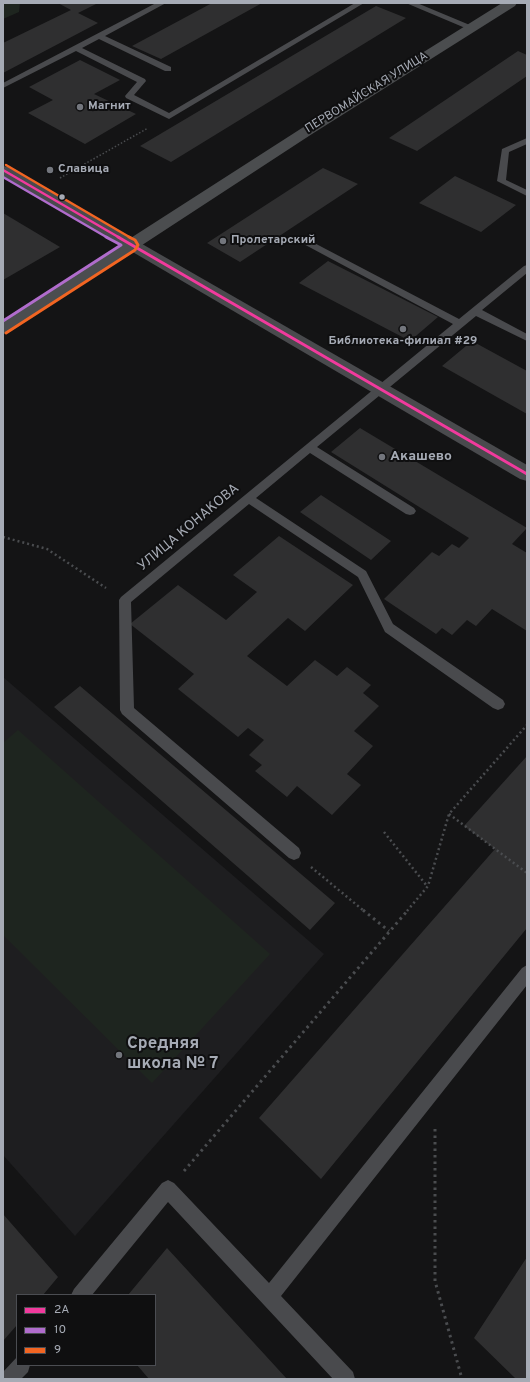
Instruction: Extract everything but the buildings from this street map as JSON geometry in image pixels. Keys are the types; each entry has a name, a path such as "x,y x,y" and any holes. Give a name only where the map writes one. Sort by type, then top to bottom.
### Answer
{"main road":[{"name":"ПЕРВОМАЙСКАЯ УЛИЦА","path":"3,328 307,131 511,3"}],"street":[{"path":"3,170 527,474"}],"lane":[{"path":"3,86 162,3"},
{"path":"76,48 142,81 128,96 169,116 360,3"},
{"path":"410,3 472,28"},
{"path":"99,36 168,69"},
{"path":"527,141 505,151 501,180 527,193"},
{"path":"301,239 460,323"},
{"name":"УЛИЦА КОНАКОВА","path":"125,600 527,268"},
{"path":"475,311 527,338"},
{"path":"309,447 410,511"},
{"path":"248,498 362,574 389,628 498,704"},
{"path":"125,600 126,710 294,853"},
{"path":"268,1297 527,973"},
{"path":"81,1294 168,1189 346,1379"},
{"path":"9,1379 20,1366"}],"path":[{"path":"54,181 169,116"},
{"path":"3,537 47,549 125,600"},
{"path":"168,1189 428,886 449,814 527,725"},
{"path":"449,814 527,873"},
{"path":"384,832 428,886"},
{"path":"294,853 389,931"},
{"path":"435,1087 435,1281 462,1379"}],"shaded area":[{"path":"3,3 20,3 19,12 3,19"},
{"name":"Средняя школа № 7","path":"3,677 324,954 75,1236 3,1155"},
{"path":"18,730 270,954 152,1083 3,935 3,743"}],"transit line":[{"name":"9","path":"6,165 135,240 138,245 135,250 6,333"},
{"name":"2А","path":"3,170 527,474"},
{"name":"10","path":"3,177 121,245 3,321"}],"place":[{"name":"Магнит","path":"80,107"},
{"name":"Славица","path":"50,170"},
{"name":"Пролетарский","path":"223,241"},
{"name":"Библиотека-филиал #29","path":"403,329"},
{"name":"Акашево","path":"382,457"},
{"name":"Средняя школа № 7","path":"119,1055"}]}
